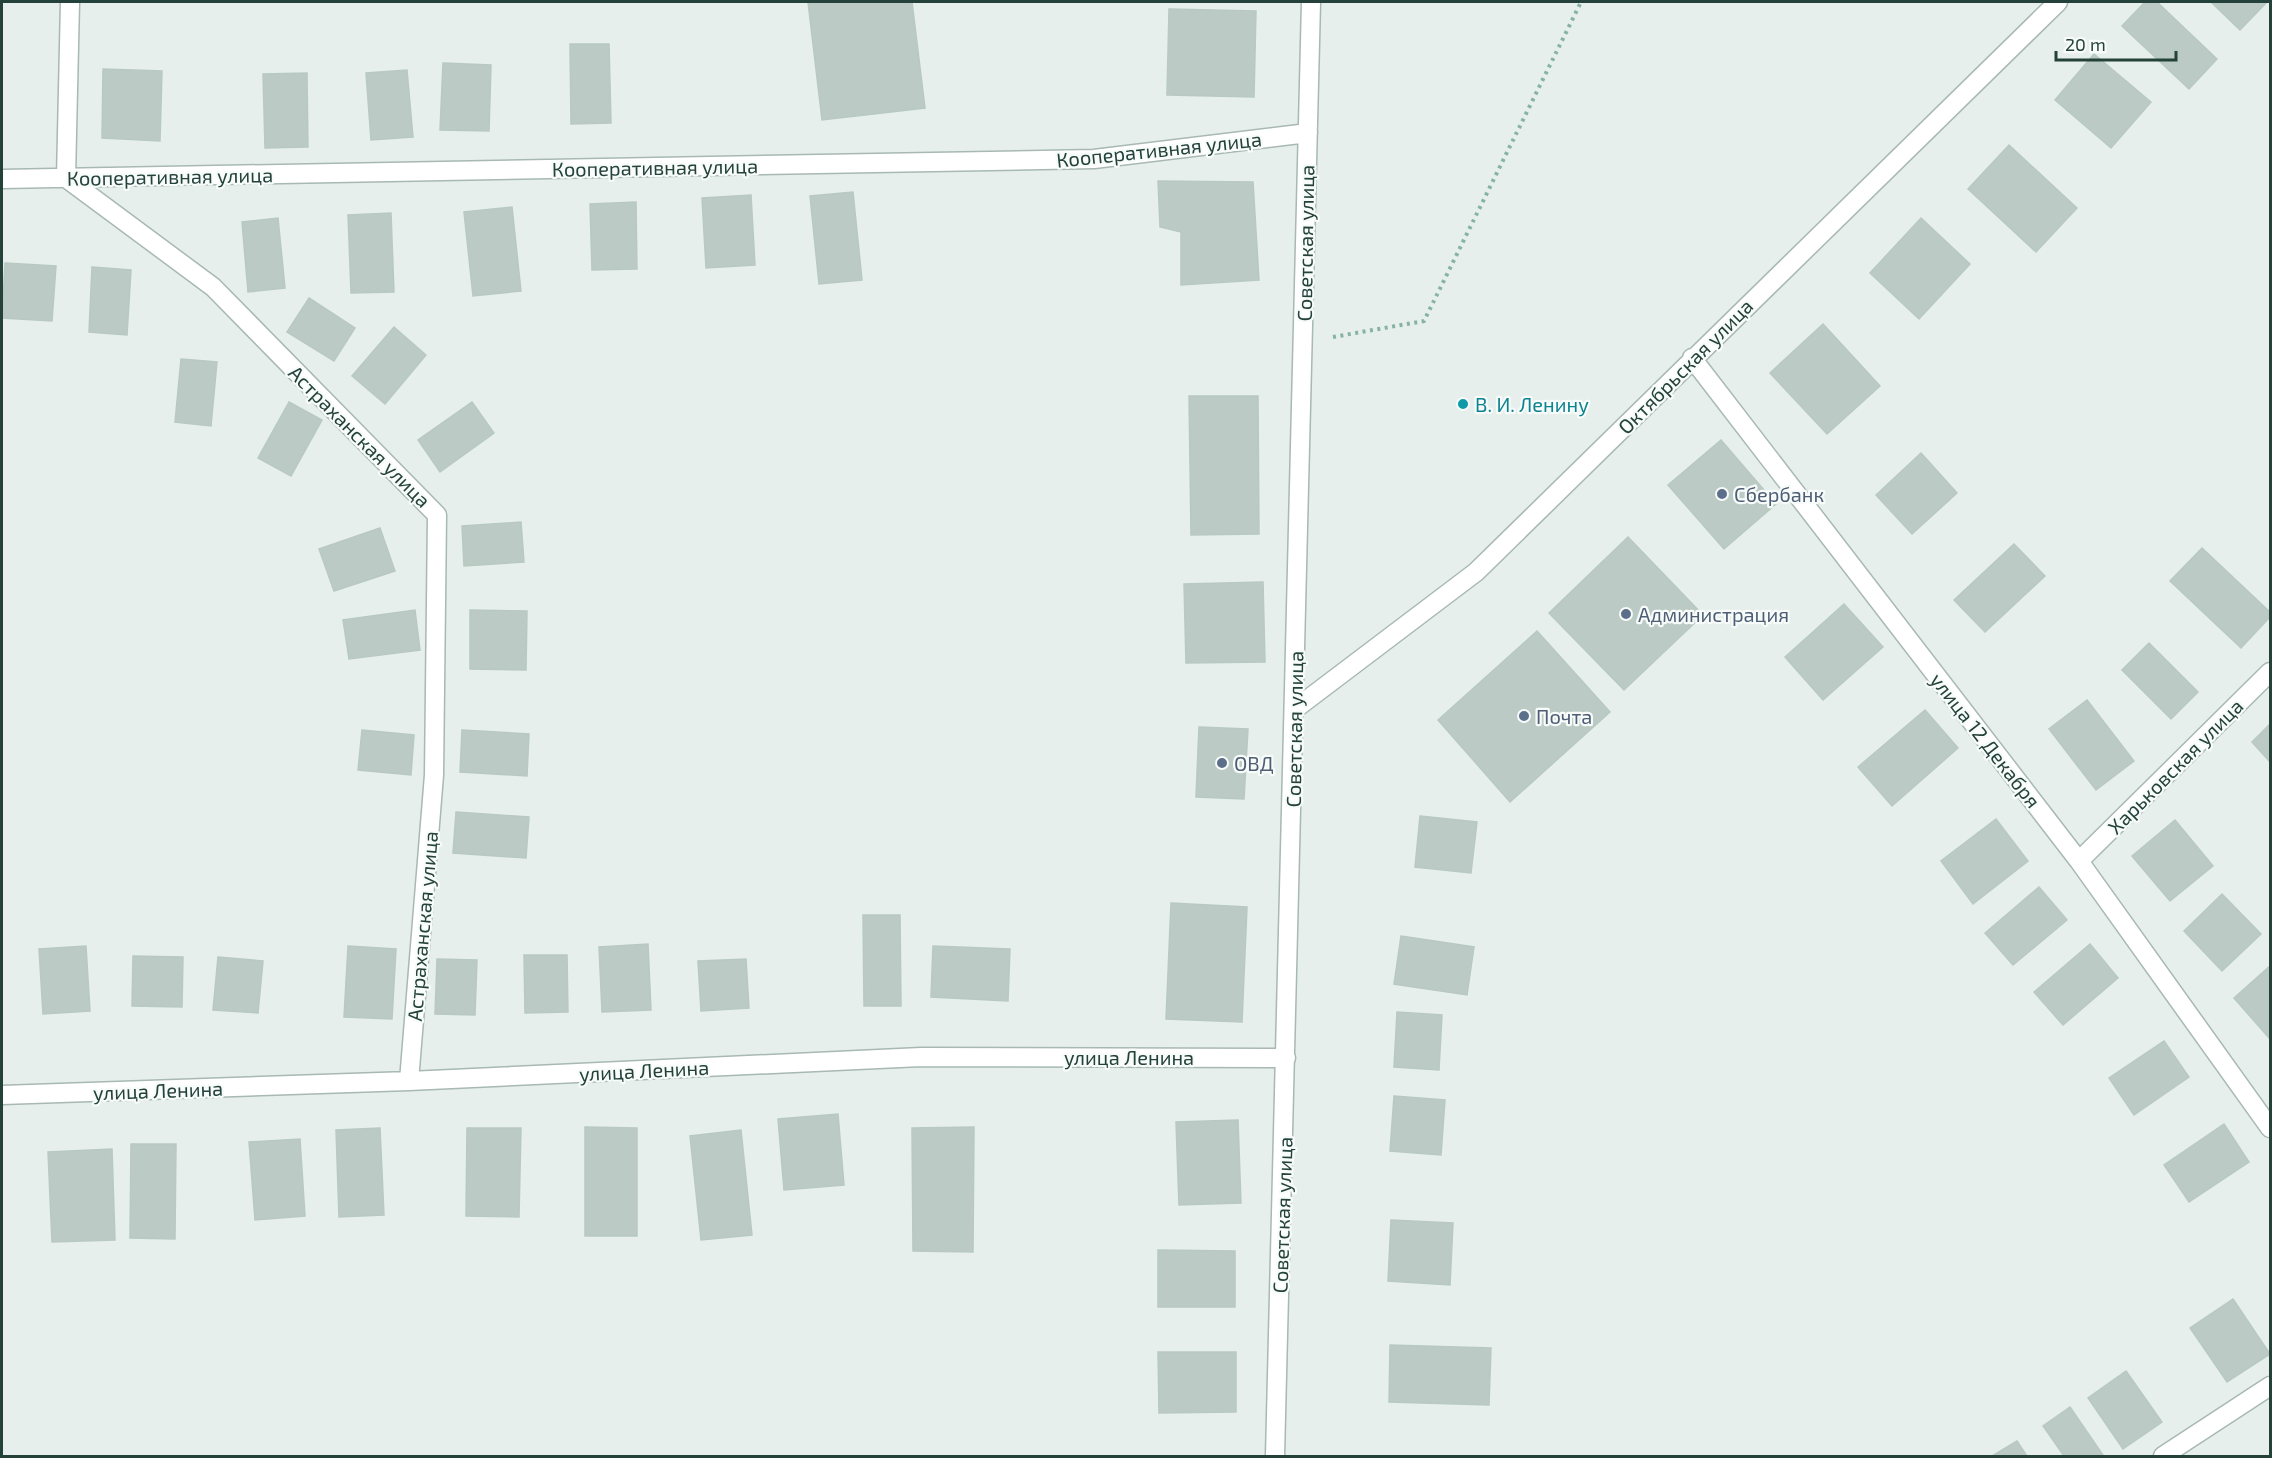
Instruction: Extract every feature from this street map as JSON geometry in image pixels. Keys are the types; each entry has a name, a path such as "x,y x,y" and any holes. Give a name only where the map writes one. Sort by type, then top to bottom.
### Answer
{"street":[{"path":"66,178 70,2"},
{"name":"Советская улица","path":"1275,1456 1311,2"},
{"name":"Октябрьская улица","path":"1295,709 1476,572 2058,2"},
{"name":"Кооперативная улица","path":"2,179 1094,159 1308,134"},
{"name":"Астраханская улица","path":"66,178 213,287 437,515 434,775 409,1081"},
{"name":"улица 12 Декабря","path":"1692,358 2079,861 2271,1128"},
{"name":"Харьковская улица","path":"2079,861 2271,672"},
{"name":"улица Ленина","path":"2,1095 409,1081 921,1057 1286,1058"},
{"path":"2163,1456 2271,1386"}],"path":[{"path":"1303,342 1424,321 1581,2"}],"building":[{"path":"808,2 912,2 925,108 822,120"},
{"path":"2145,2 2157,2 2217,59 2189,89 2122,26"},
{"path":"2211,2 2267,2 2240,30"},
{"path":"1169,9 1256,11 1254,97 1167,95"},
{"path":"570,44 609,44 611,123 571,124"},
{"path":"2094,54 2151,102 2111,148 2055,100"},
{"path":"443,63 491,65 489,131 440,130"},
{"path":"103,69 162,71 160,141 102,138"},
{"path":"407,70 413,137 371,140 366,73"},
{"path":"307,73 308,147 265,148 263,74"},
{"path":"2009,145 2077,208 2036,252 1968,189"},
{"path":"1158,181 1253,182 1259,280 1181,285 1181,232 1160,227"},
{"path":"853,192 862,280 819,284 810,196"},
{"path":"751,195 755,265 706,268 702,198"},
{"path":"636,202 637,269 592,270 590,204"},
{"path":"512,207 521,291 473,296 464,212"},
{"path":"391,213 394,292 351,293 348,215"},
{"path":"278,218 285,288 248,292 242,222"},
{"path":"1921,218 1970,264 1919,319 1870,273"},
{"path":"5,263 56,266 52,321 2,318"},
{"path":"92,267 131,270 127,335 89,332"},
{"path":"309,298 355,328 334,361 287,332"},
{"path":"1823,324 1880,386 1827,434 1770,373"},
{"path":"394,327 426,355 385,404 352,376"},
{"path":"181,359 217,362 211,426 175,422"},
{"path":"1189,396 1258,396 1259,534 1191,535"},
{"path":"289,402 322,420 291,476 258,458"},
{"path":"472,402 494,433 440,472 418,440"},
{"name":"Сбербанк","path":"1721,440 1776,504 1724,549 1668,485"},
{"path":"1921,453 1957,493 1912,534 1876,495"},
{"path":"521,522 524,562 464,566 462,526"},
{"path":"380,528 395,571 334,591 319,549"},
{"name":"Администрация","path":"1628,537 1703,615 1624,690 1549,613"},
{"path":"2014,544 2045,576 1985,632 1954,600"},
{"path":"2202,548 2270,612 2270,617 2241,648 2170,581"},
{"path":"1263,582 1265,662 1186,663 1184,584"},
{"path":"1844,604 1883,647 1823,700 1785,657"},
{"path":"415,610 420,650 349,659 343,620"},
{"path":"470,610 527,611 526,670 470,669"},
{"name":"Почта","path":"1537,631 1610,712 1510,802 1438,720"},
{"path":"2149,643 2198,692 2171,719 2122,670"},
{"path":"2087,700 2134,761 2096,790 2049,729"},
{"path":"1925,710 1958,748 1892,806 1858,767"},
{"path":"2270,724 2270,762 2252,742"},
{"name":"ОВД","path":"1199,727 1248,729 1244,799 1196,797"},
{"path":"362,730 414,735 411,775 358,770"},
{"path":"462,730 529,734 527,776 460,772"},
{"path":"456,812 529,817 526,858 453,853"},
{"path":"1420,816 1477,822 1471,873 1415,867"},
{"path":"1996,819 2028,861 1973,904 1941,861"},
{"path":"2175,820 2213,866 2170,901 2132,856"},
{"path":"2039,887 2067,920 2013,965 1985,933"},
{"path":"2222,894 2261,934 2222,971 2184,931"},
{"path":"1171,903 1247,907 1242,1022 1166,1019"},
{"path":"863,915 900,915 901,1006 864,1006"},
{"path":"1401,936 1474,947 1467,995 1394,984"},
{"path":"648,944 651,1010 602,1012 599,947"},
{"path":"2090,944 2118,978 2063,1025 2034,992"},
{"path":"86,946 90,1011 43,1014 39,949"},
{"path":"348,946 396,949 392,1019 344,1017"},
{"path":"933,946 1010,949 1008,1001 931,997"},
{"path":"524,955 567,955 568,1012 525,1013"},
{"path":"133,956 183,957 182,1007 132,1006"},
{"path":"218,957 263,961 258,1013 213,1010"},
{"path":"437,959 477,960 475,1015 435,1014"},
{"path":"746,959 749,1008 701,1011 698,961"},
{"path":"2270,966 2270,1039 2234,998"},
{"path":"1397,1012 1442,1015 1439,1070 1394,1067"},
{"path":"2164,1041 2189,1077 2134,1115 2109,1078"},
{"path":"1394,1096 1445,1100 1441,1155 1390,1151"},
{"path":"838,1114 844,1185 784,1190 778,1119"},
{"path":"1238,1120 1241,1203 1179,1205 1176,1122"},
{"path":"2224,1124 2249,1162 2189,1202 2164,1165"},
{"path":"585,1127 637,1128 637,1236 585,1236"},
{"path":"974,1127 973,1252 913,1251 912,1128"},
{"path":"380,1128 384,1215 339,1217 336,1130"},
{"path":"467,1128 521,1128 519,1217 466,1216"},
{"path":"741,1130 752,1235 701,1240 690,1136"},
{"path":"300,1139 305,1216 255,1220 249,1142"},
{"path":"131,1144 176,1144 175,1239 130,1238"},
{"path":"112,1149 115,1240 52,1242 48,1152"},
{"path":"1391,1220 1453,1223 1450,1285 1388,1281"},
{"path":"1158,1250 1235,1251 1235,1307 1158,1307"},
{"path":"2233,1299 2270,1354 2227,1382 2190,1328"},
{"path":"1390,1345 1491,1348 1489,1405 1389,1402"},
{"path":"1158,1352 1236,1352 1236,1412 1159,1413"},
{"path":"2126,1371 2162,1422 2123,1449 2088,1398"},
{"path":"2070,1407 2103,1455 2064,1456 2043,1426"},
{"path":"2017,1441 2027,1456 1992,1456"}],"place":[{"name":"В. И. Ленину","path":"1463,404"},
{"name":"Сбербанк","path":"1722,494"},
{"name":"Администрация","path":"1626,614"},
{"name":"Почта","path":"1524,716"},
{"name":"ОВД","path":"1222,763"}]}
